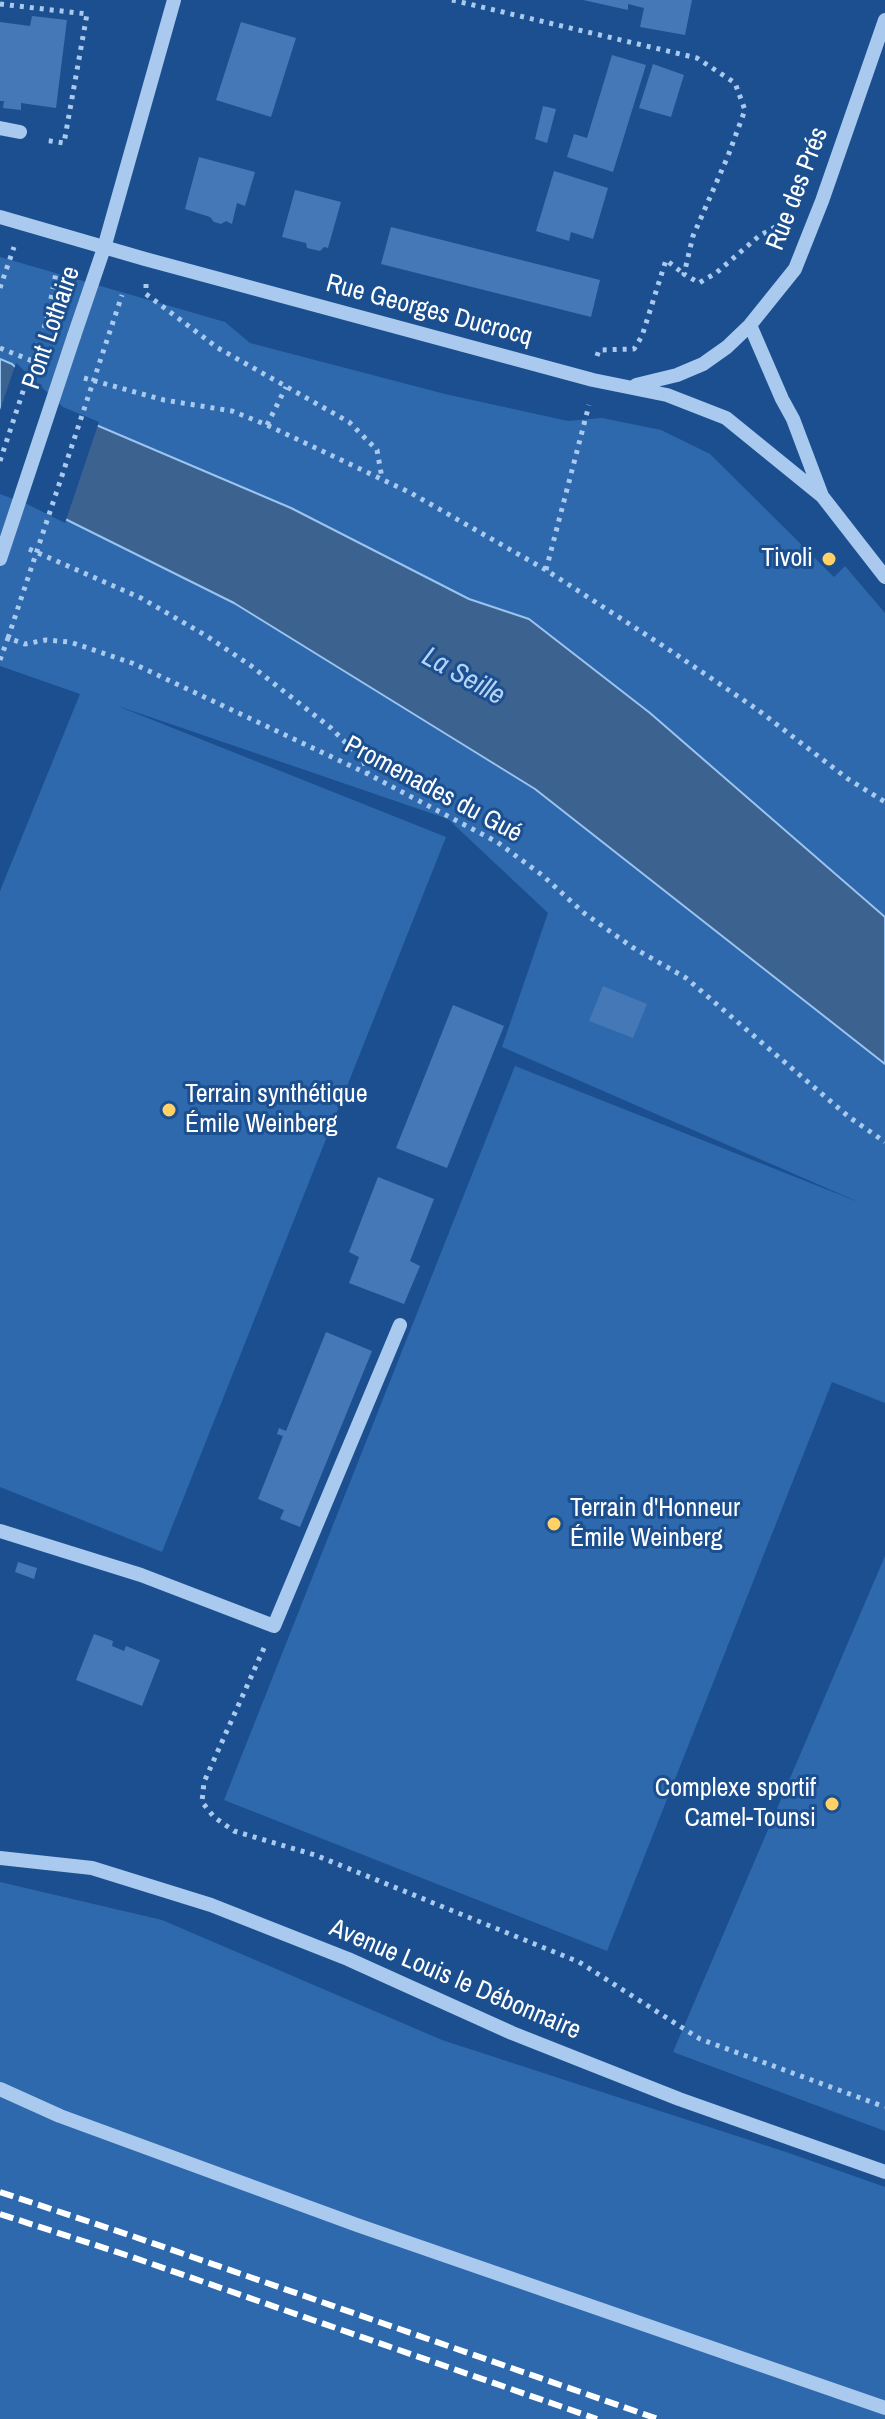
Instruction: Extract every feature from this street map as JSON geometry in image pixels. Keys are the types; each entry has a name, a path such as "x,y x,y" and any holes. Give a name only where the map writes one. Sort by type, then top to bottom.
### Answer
{"street":[{"name":"Pont Lothaire","path":"0,559 104,248 174,0"},
{"name":"Rue des Prés","path":"631,386 677,375 703,364 727,347 750,325 795,269 885,20"},
{"path":"0,128 20,132"},
{"name":"Rue Georges Ducrocq","path":"0,217 578,376 667,395 726,418 822,496 885,577"},
{"name":"Rue Georges Ducrocq","path":"750,325 793,419 822,496"},
{"path":"0,1531 141,1575 274,1626 400,1325"},
{"name":"Avenue Louis le Débonnaire","path":"0,1858 92,1868 211,1905 348,1959 526,2039 679,2099 885,2172"},
{"path":"0,2089 60,2116 357,2225 885,2408"}],"path":[{"path":"452,0 697,58 735,83 745,110 693,236 684,274 699,283 716,273 759,236 822,201"},
{"path":"0,4 87,14 64,143 20,132"},
{"path":"0,288 23,223"},
{"path":"145,259 146,294 218,348 349,422 377,450 382,479"},
{"path":"0,461 47,319 56,273"},
{"path":"0,660 122,295"},
{"path":"0,348 44,365"},
{"path":"71,374 164,400 232,411 411,493 546,570 671,651 758,710 848,779 885,802"},
{"path":"267,425 286,387"},
{"path":"26,547 141,598 239,658 331,728 363,760 368,774"},
{"name":"Promenades du Gué","path":"8,638 25,644 46,640 70,642 132,663 368,774 497,842 542,875 584,913 632,947 686,978 849,1117 885,1142"},
{"path":"274,1626 204,1782 202,1802 214,1817 234,1831 315,1855 579,1962 700,2039 885,2107"}],"shaded area":[{"path":"0,257 225,322 250,343 445,394 568,421 602,418 661,430 710,454 834,577 845,566 885,613 885,917 650,713 529,619 469,599 291,508 0,386"},
{"path":"0,484 234,603 535,789 885,1064 885,1403 832,1382 607,1951 224,1800 515,1066 861,1203 502,1047 548,913 448,819 115,705 446,837 162,1552 0,1487 0,891 80,694 0,666"},
{"name":"Complexe sportif Camel-Tounsi","path":"885,1556 885,2131 673,2052"},
{"path":"0,1882 162,1920 442,2040 885,2187 885,2419 0,2419"}],"water":[{"name":"La Seille","path":"0,359 12,364 61,410 291,508 469,599 529,619 650,713 885,917 885,1064 535,789 234,603 27,500 0,490"}],"pier":[{"path":"16,363 63,407 99,422 65,523 0,494 0,410"}],"building":[{"path":"583,0 692,0 685,35 640,27 644,8 628,4 628,10"},
{"path":"32,16 67,20 56,108 21,103 21,110 3,108 4,101 0,101 0,22 30,26"},
{"path":"241,22 296,38 271,117 216,100"},
{"path":"612,55 646,65 613,172 567,157 574,134 587,138"},
{"path":"653,64 684,75 671,117 639,108"},
{"path":"543,106 556,109 547,143 535,139"},
{"path":"199,157 255,172 245,206 237,203 232,224 214,222 210,217 185,209"},
{"path":"554,171 608,188 593,239 571,232 569,241 536,231"},
{"path":"295,190 341,202 328,248 320,251 307,248 306,243 282,237"},
{"path":"391,227 600,280 591,317 381,264"},
{"path":"603,986 647,1004 633,1038 589,1021"},
{"path":"453,1005 504,1026 447,1168 396,1148"},
{"path":"378,1177 434,1199 410,1261 420,1266 404,1304 349,1283 359,1257 349,1252"},
{"path":"326,1332 372,1351 300,1527 280,1519 284,1510 258,1499 283,1436 277,1434 279,1428 286,1431"},
{"path":"18,1562 37,1568 34,1579 15,1572"},
{"path":"94,1634 113,1641 112,1646 124,1651 126,1646 160,1660 142,1706 76,1680"}],"railway":[{"path":"0,2192 658,2419"},
{"path":"0,2214 597,2419"}],"place":[{"name":"Tivoli","path":"829,559"},
{"name":"Terrain synthétique Émile Weinberg","path":"169,1110"},
{"name":"Terrain d'Honneur Émile Weinberg","path":"554,1524"},
{"name":"Complexe sportif Camel-Tounsi","path":"832,1804"}]}
